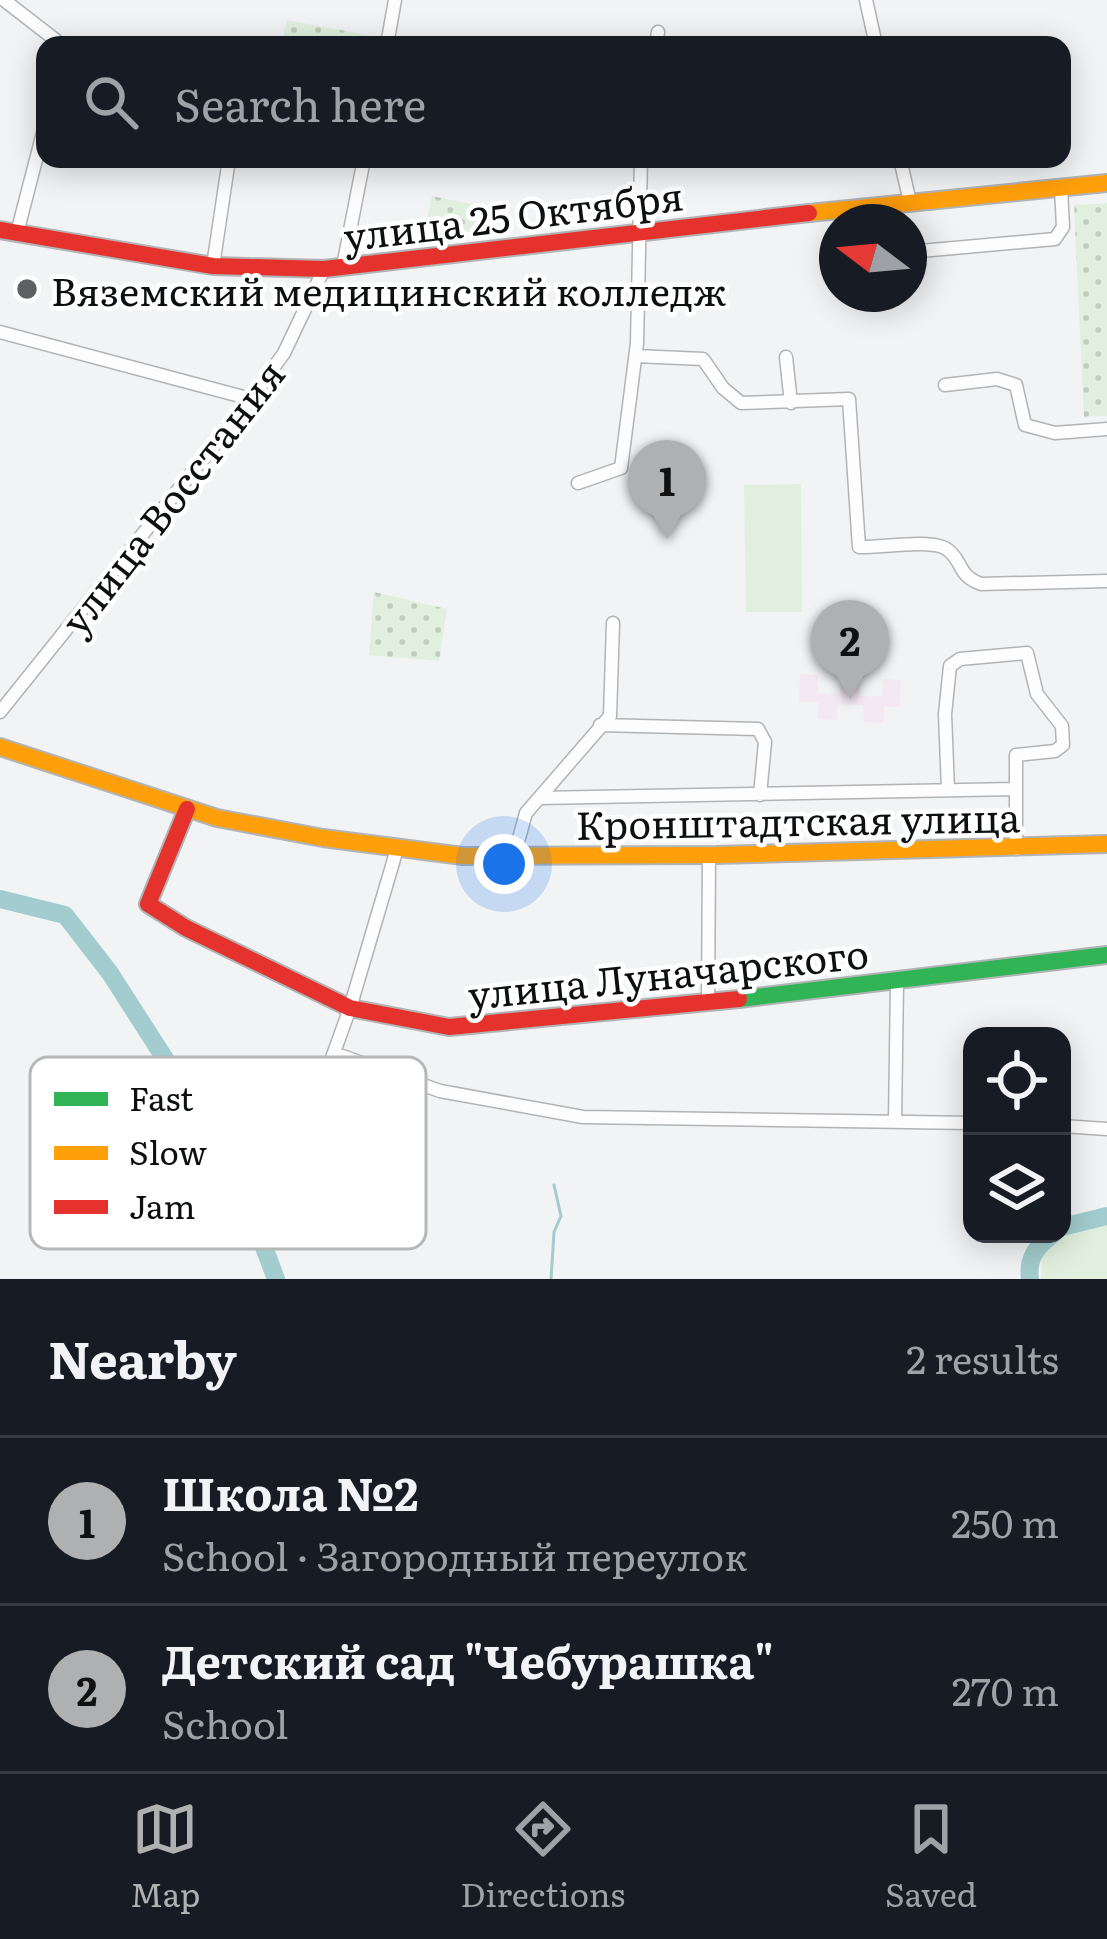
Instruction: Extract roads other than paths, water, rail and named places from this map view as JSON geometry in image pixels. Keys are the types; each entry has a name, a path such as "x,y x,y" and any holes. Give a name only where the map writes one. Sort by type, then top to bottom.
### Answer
{"street":[{"path":"4,0 50,36"},
{"path":"389,36 395,0"},
{"path":"866,0 874,36"},
{"path":"9,231 36,152"},
{"path":"212,266 228,168"},
{"name":"улица Восстания","path":"0,712 284,352 333,267 361,168"},
{"path":"578,483 622,468 636,356 641,168"},
{"path":"902,168 910,202"},
{"name":"улица 25 Октября","path":"903,204 1107,183"},
{"path":"927,250 1055,239 1063,227 1061,188"},
{"name":"улица 25 Октября","path":"9,231 212,266 333,267 640,232 819,218"},
{"path":"0,332 251,399"},
{"path":"636,356 694,356 741,403 849,399 860,547 939,544 954,555 963,575 981,584 1107,581"},
{"path":"786,357 790,403"},
{"path":"945,385 997,380 1016,385 1025,425 1055,433 1107,429"},
{"path":"514,856 526,813 610,716 613,623"},
{"path":"948,790 945,714 950,665 960,659 1023,652 1030,657 1037,694 1062,725 1064,745 1055,751 1019,752 1015,759 1016,849"},
{"path":"600,725 758,729 765,742 760,795"},
{"name":"Кронштадтская улица","path":"0,747 187,808 323,838 463,856 1107,844"},
{"path":"538,798 1015,789"},
{"name":"улица Луначарского","path":"187,808 148,904 186,928 350,1008 449,1027 708,1003 1107,955"},
{"path":"333,1057 397,849"},
{"path":"708,1003 709,855"},
{"path":"895,1122 897,982"},
{"path":"334,1053 345,1057"},
{"path":"426,1086 583,1117 963,1123"},
{"path":"1071,1127 1107,1129"}],"waterway":[{"path":"0,899 65,915 110,973 164,1057"},
{"path":"551,1279 554,1232 561,1216 554,1185"},
{"path":"1071,1225 1107,1216"},
{"path":"1030,1279 1030,1265 1042,1243"},
{"path":"265,1249 276,1279"}],"place":[{"name":"Вяземский медицинский колледж","path":"27,289"},
{"name":"Школа №2","path":"667,539"},
{"name":"Детский сад \"Чебурашка\"","path":"850,699"}]}
